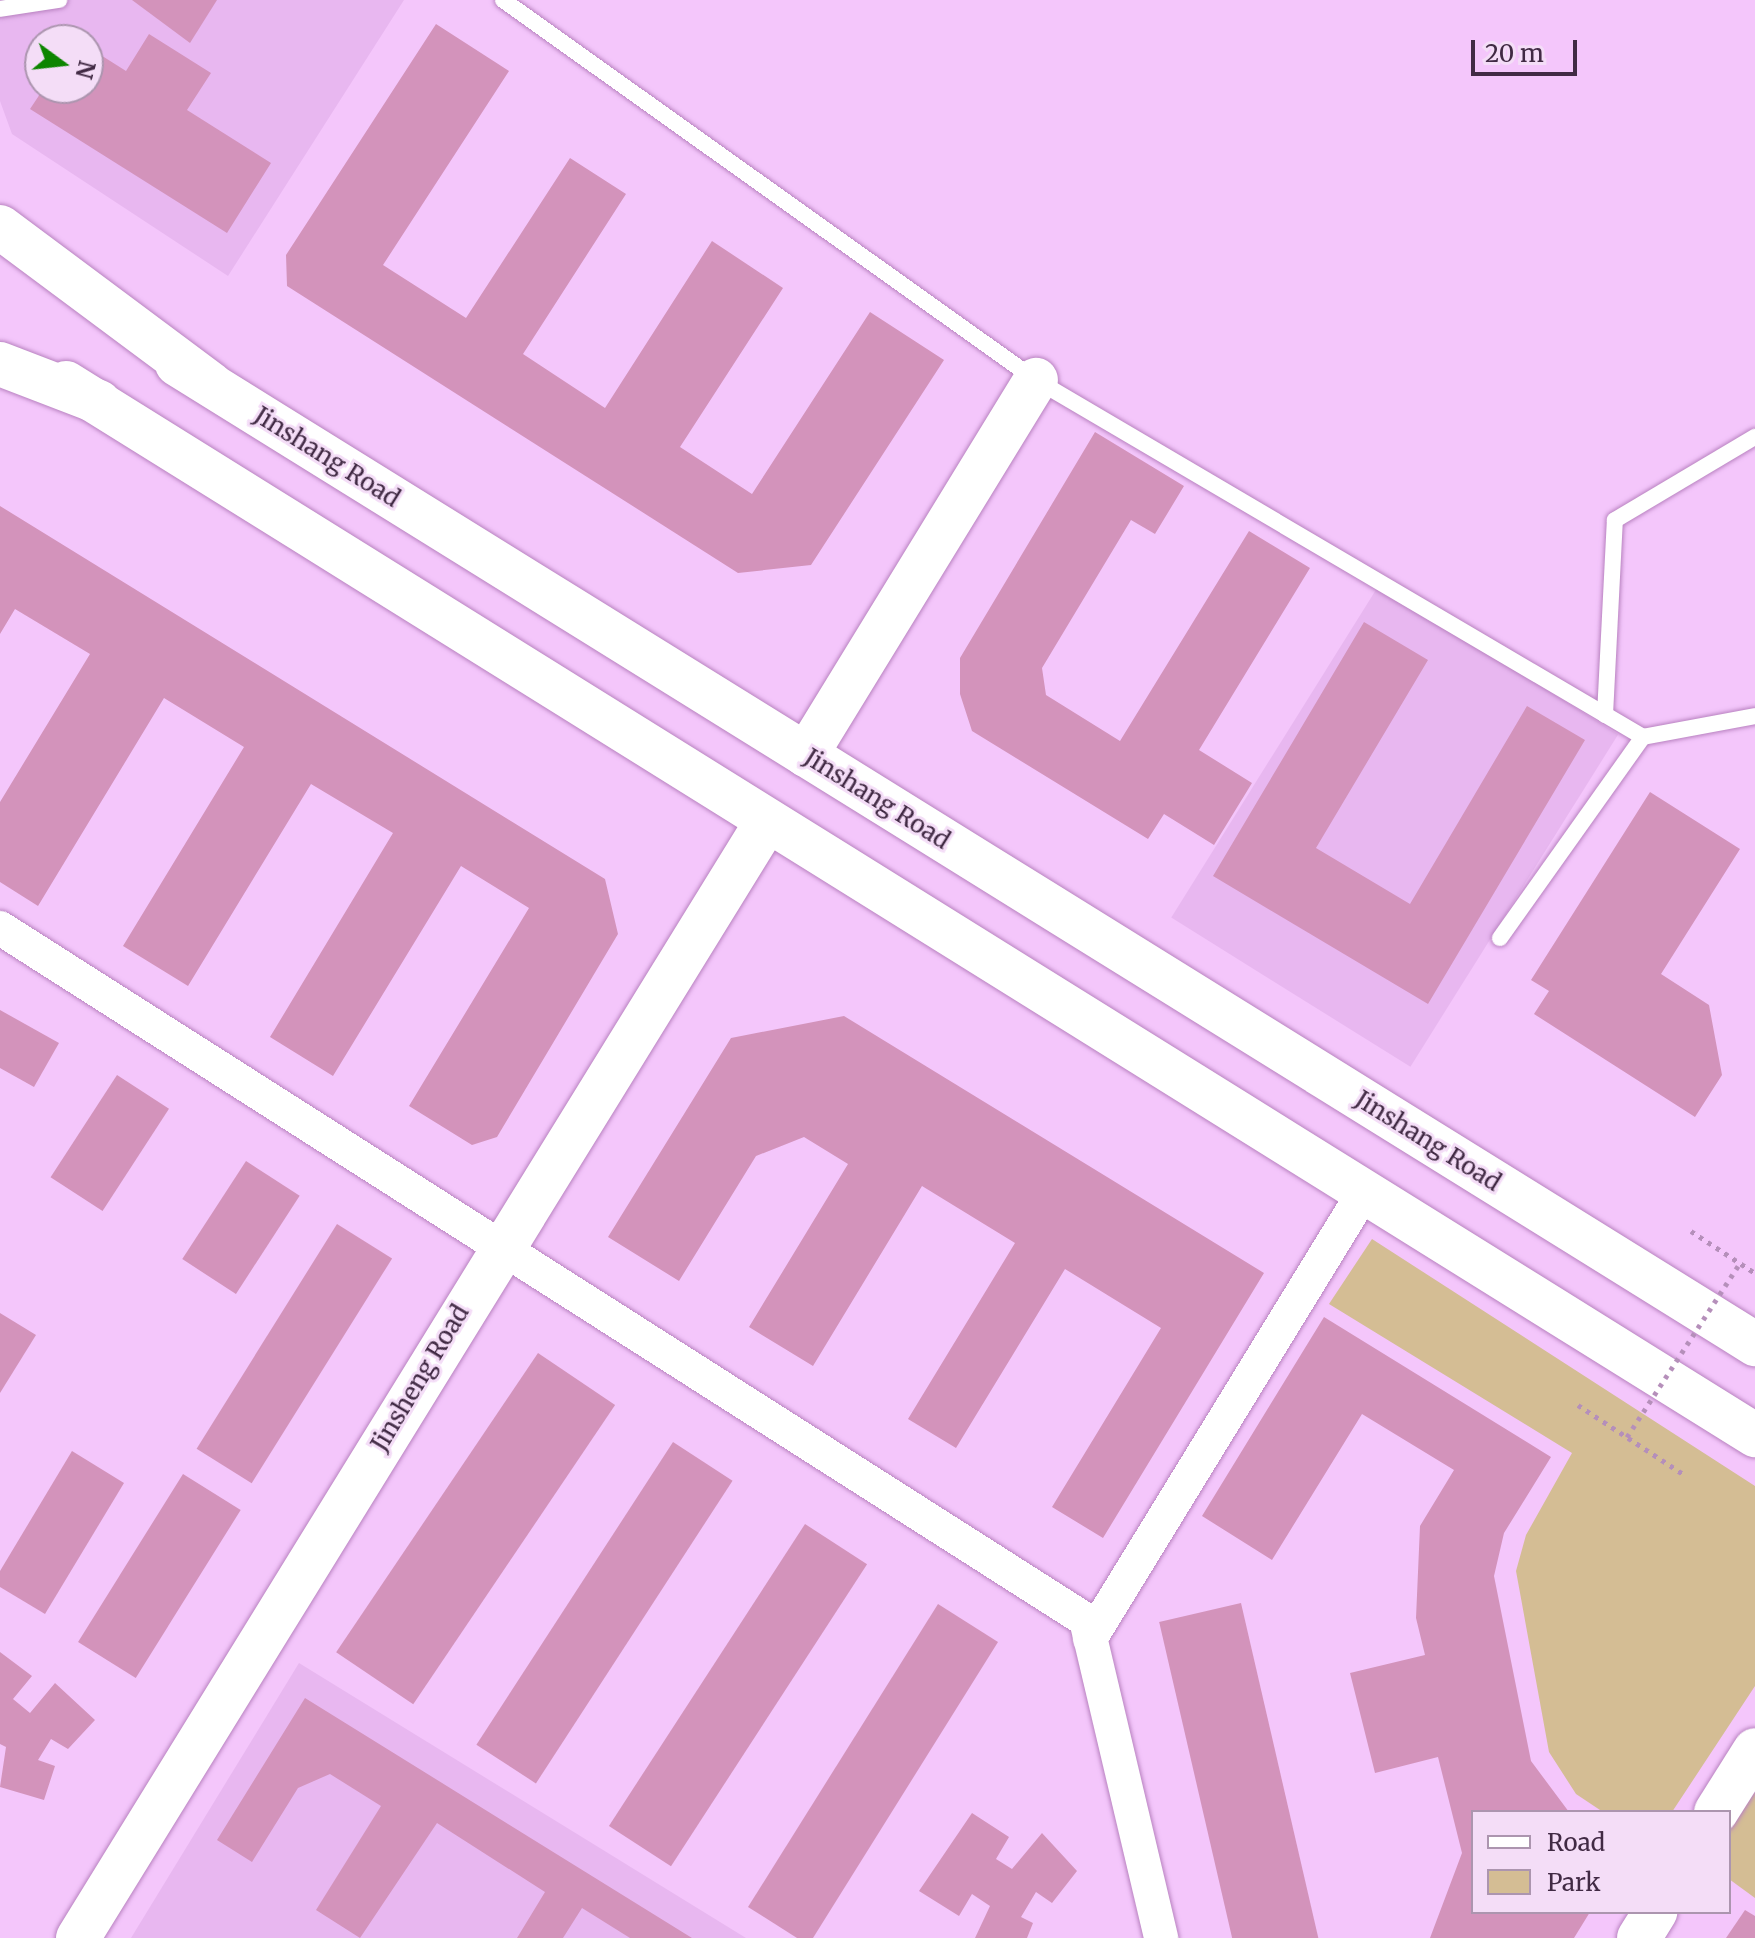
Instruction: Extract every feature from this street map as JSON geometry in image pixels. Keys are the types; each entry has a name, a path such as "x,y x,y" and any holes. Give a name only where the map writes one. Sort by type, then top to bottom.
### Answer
{"main road":[{"path":"0,227 211,384"},
{"name":"Jinshang Road","path":"0,252 1755,1344"},
{"path":"0,345 99,402 1755,1435"},
{"path":"0,364 99,402"},
{"path":"806,755 1036,380"},
{"name":"Jinsheng Road","path":"78,1938 501,1247 767,821"},
{"path":"1717,1810 1755,1750"},
{"path":"1639,1938 1654,1914"}],"street":[{"path":"0,928 1086,1620 1161,1938"},
{"path":"1090,1639 1364,1192"}],"lane":[{"path":"0,9 59,0"},
{"path":"503,0 1036,380 1643,737 1755,716"},
{"path":"1605,715 1615,520 1755,437"},
{"path":"1500,938 1643,737"}],"path":[{"path":"1691,1231 1755,1273"},
{"path":"1627,1437 1740,1263"},
{"path":"1578,1405 1683,1474"}],"shaded area":[{"path":"0,0 404,0 228,276 12,134 0,101"},
{"path":"1379,585 1618,734 1410,1067 1171,917"},
{"path":"299,1663 746,1938 131,1938"}],"green space":[{"path":"1372,1239 1755,1486 1755,1686 1673,1810 1600,1810 1576,1794 1549,1752 1516,1571 1526,1535 1572,1453 1329,1304"},
{"path":"1755,1792 1755,1898 1731,1880 1731,1827"}],"building":[{"path":"132,0 217,0 190,43"},
{"path":"436,24 509,71 383,265 466,318 570,158 626,194 523,354 605,408 712,241 783,288 680,447 752,494 870,312 944,360 811,565 738,573 287,286 286,255"},
{"path":"149,34 211,73 187,110 271,163 227,233 30,109 33,104 104,104 104,57 126,71"},
{"path":"1095,432 1184,486 1155,534 1131,520 1042,668 1046,695 1120,741 1249,531 1310,568 1199,750 1252,783 1214,845 1164,814 1148,839 972,731 960,694 960,658"},
{"path":"0,506 605,879 618,934 497,1137 472,1145 409,1106 529,908 461,866 333,1076 270,1037 393,833 311,784 188,986 123,946 244,747 164,698 38,906 0,882 0,802 90,654 15,609 0,634"},
{"path":"1364,622 1428,660 1316,848 1410,904 1527,706 1585,740 1428,1004 1213,876"},
{"path":"1650,792 1740,849 1661,974 1709,1005 1722,1075 1695,1117 1534,1014 1549,991 1531,980"},
{"path":"0,1010 59,1043 34,1087 0,1068"},
{"path":"844,1016 1264,1273 1103,1538 1052,1507 1161,1328 1065,1269 956,1448 908,1419 1015,1243 922,1186 813,1366 749,1327 848,1164 804,1137 756,1156 679,1281 608,1237 731,1038"},
{"path":"117,1075 169,1109 103,1211 51,1177"},
{"path":"246,1161 300,1196 236,1294 182,1259"},
{"path":"337,1224 392,1258 252,1483 197,1449"},
{"path":"0,1313 36,1335 0,1393"},
{"path":"1324,1317 1551,1457 1504,1533 1494,1576 1531,1761 1568,1810 1471,1810 1471,1914 1589,1914 1574,1938 1430,1938 1462,1853 1438,1757 1375,1773 1350,1673 1425,1655 1416,1618 1420,1526 1454,1470 1362,1414 1272,1560 1202,1516"},
{"path":"538,1353 615,1405 413,1704 336,1652"},
{"path":"673,1442 733,1481 536,1783 476,1745"},
{"path":"72,1451 124,1483 45,1614 0,1587 0,1571"},
{"path":"183,1474 241,1510 136,1678 78,1642"},
{"path":"805,1524 867,1564 671,1866 609,1826"},
{"path":"1241,1603 1318,1938 1232,1938 1159,1622"},
{"path":"938,1604 998,1642 813,1938 797,1938 748,1907"},
{"path":"0,1652 32,1676 13,1699 30,1713 55,1683 95,1720 68,1749 51,1739 38,1760 55,1766 44,1800 0,1787 6,1747 0,1744"},
{"path":"305,1698 692,1938 630,1938 582,1908 563,1938 517,1938 545,1892 437,1823 360,1938 316,1910 381,1806 330,1774 298,1788 252,1862 217,1840"},
{"path":"972,1813 1009,1837 996,1859 1012,1869 1042,1833 1077,1871 1052,1903 1036,1892 1021,1917 1033,1923 1027,1938 975,1938 990,1906 972,1894 959,1916 919,1891"},
{"path":"1745,1910 1755,1916 1755,1938 1726,1938"}]}
